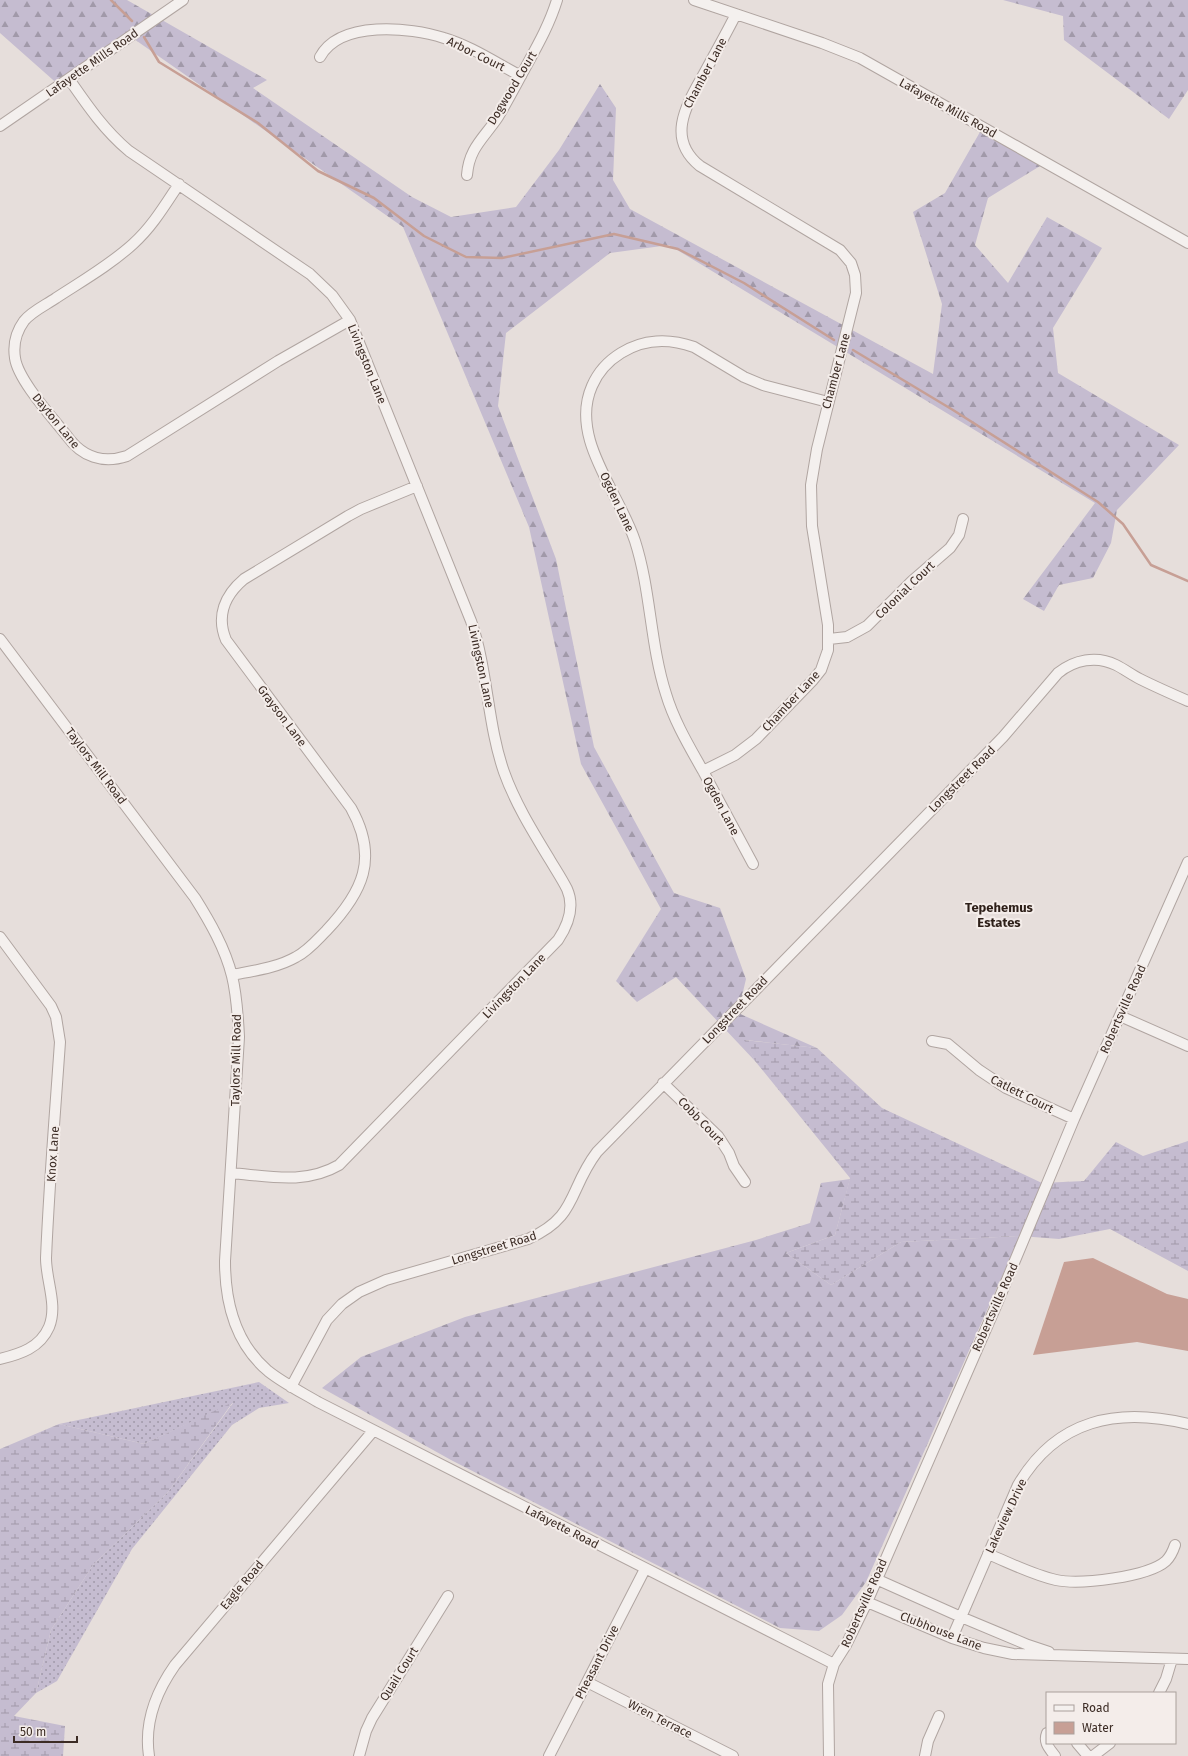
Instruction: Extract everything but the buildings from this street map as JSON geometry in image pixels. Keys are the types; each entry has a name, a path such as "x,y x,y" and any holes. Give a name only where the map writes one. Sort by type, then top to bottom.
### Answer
{"street":[{"name":"Lafayette Mills Road","path":"0,126 183,0"},
{"name":"Dogwood Court","path":"467,175 468,163 472,152 498,117 521,76 549,25 557,0"},
{"name":"Lafayette Mills Road","path":"694,0 822,43 860,58 1188,243"},
{"name":"Chamber Lane","path":"703,771 735,755 748,746 813,680 825,660 829,639 828,625 814,541 811,510 814,466 828,402 856,293 855,275 851,263 840,250 834,245 700,166 691,156 682,139 682,120 685,109 736,14"},
{"name":"Arbor Court","path":"320,57 326,48 344,36 368,31 402,30 431,34 455,42 521,76"},
{"name":"Livingston Lane","path":"69,79 98,120 116,140 134,154 310,274 332,295 350,320 471,620 478,641 496,744 504,771 519,806 569,895 571,911 566,929 558,940 339,1165 322,1174 304,1178 230,1173"},
{"name":"Dayton Lane","path":"179,184 156,218 135,243 114,260 29,316 17,334 14,350 18,371 69,439 82,452 105,460 118,459 127,456 278,361 350,320"},
{"name":"Ogden Lane","path":"753,864 680,729 666,694 659,668 643,572 634,540 624,513 589,440 585,416 590,392 601,371 615,357 639,344 662,340 694,347 744,377 763,385 828,402"},
{"name":"Grayson Lane","path":"232,975 286,962 297,957 308,948 342,914 354,898 362,878 365,854 362,830 351,808 226,640 222,624 222,616 226,600 235,586 244,579 348,516 361,509 417,486"},
{"name":"Colonial Court","path":"829,639 846,637 867,626 912,581 950,548 959,534 963,519"},
{"name":"Taylors Mill Road","path":"0,639 195,898 213,928 232,975 237,1008 239,1037 230,1173 225,1283 229,1307 238,1331 253,1354 268,1372 291,1387"},
{"name":"Longstreet Road","path":"291,1387 327,1320 342,1304 359,1292 386,1280 528,1239 550,1228 569,1206 584,1170 597,1152 1003,737 1064,667 1079,661 1091,660 1106,662 1155,687 1188,701"},
{"name":"Robertsville Road","path":"829,1756 828,1684 834,1664 846,1645 867,1602 876,1578 996,1306 1074,1119 1188,862"},
{"name":"Knox Lane","path":"0,937 52,1006 56,1017 60,1042 46,1260 52,1304 51,1319 45,1334 36,1344 22,1353 0,1359"},
{"path":"1120,1016 1188,1046"},
{"name":"Catlett Court","path":"932,1041 948,1044 979,1070 1006,1088 1074,1119"},
{"name":"Cobb Court","path":"663,1083 718,1136 729,1153 734,1166 745,1182"},
{"name":"Lafayette Road","path":"291,1387 645,1569 834,1664"},
{"name":"Lakeview Drive","path":"952,1638 1024,1474 1040,1455 1061,1437 1078,1428 1097,1421 1114,1418 1137,1417 1188,1424"},
{"name":"Eagle Road","path":"149,1756 148,1735 150,1719 158,1693 166,1677 373,1430"},
{"path":"988,1554 1049,1578 1072,1582 1092,1582 1153,1568 1166,1560 1172,1554 1175,1545"},
{"name":"Pheasant Drive","path":"549,1756 645,1569"},
{"name":"Clubhouse Lane","path":"876,1578 961,1617 1028,1645 1065,1656"},
{"name":"Quail Court","path":"359,1756 372,1718 448,1596"},
{"name":"Clubhouse Lane","path":"867,1602 952,1638 984,1648 1013,1654 1188,1659"},
{"path":"1159,1692 1172,1659"},
{"name":"Wren Terrace","path":"587,1682 733,1756"},
{"path":"925,1756 928,1741 939,1716"},
{"path":"1047,1744 1055,1756"},
{"path":"1078,1744 1088,1756"},
{"path":"1093,1756 1109,1744"}],"green space":[{"path":"0,0 127,0 267,80 253,88 412,197 451,217 516,207 559,150 600,84 616,108 613,180 630,209 933,374 942,304 913,212 945,193 984,125 1045,163 988,198 975,245 1008,283 1047,217 1102,248 1053,328 1058,373 1179,445 1117,510 1111,543 1093,578 1059,585 1044,611 1023,599 1095,503 669,245 610,253 506,333 498,406 556,559 594,747 674,893 720,908 746,979 738,1013 817,1048 745,1040 755,1061 676,977 637,1002 616,981 661,909 581,764 529,527 403,227 134,39 61,87 0,33"},
{"path":"1003,0 1188,0 1188,90 1169,119 1064,40 1063,16"},
{"path":"744,1040 817,1048 882,1108 1042,1183 1084,1181 1116,1142 1143,1156 1188,1141 1188,1271 1110,1229 1059,1239 1020,1236 901,1242 831,1285 786,1253 835,1235 850,1178 755,1061"},
{"path":"850,1179 835,1235 786,1253 831,1285 901,1242 1020,1236 866,1582 842,1615 819,1631 780,1628 451,1460 322,1388 361,1357 465,1317 756,1240 810,1223 821,1183"},
{"path":"259,1382 289,1403 259,1408 232,1425 132,1549 57,1681 36,1693 51,1630 93,1565 168,1492 233,1403 144,1444 59,1424"},
{"path":"233,1402 168,1492 93,1565 51,1630 36,1693 14,1716 65,1726 63,1756 0,1756 0,1449 59,1424 144,1444"}],"water":[{"path":"1093,1258 1167,1294 1188,1299 1188,1351 1137,1342 1033,1355 1064,1262"}],"waterway":[{"path":"111,0 132,21"},
{"path":"144,37 159,62 258,123 318,171 374,198 424,236 466,257 502,258 614,234 678,249 744,283 834,340"},
{"path":"853,350 953,410 1098,502 1123,524 1151,565 1188,581"}],"district":[{"name":"Tepehemus Estates","path":"999,914"}]}
